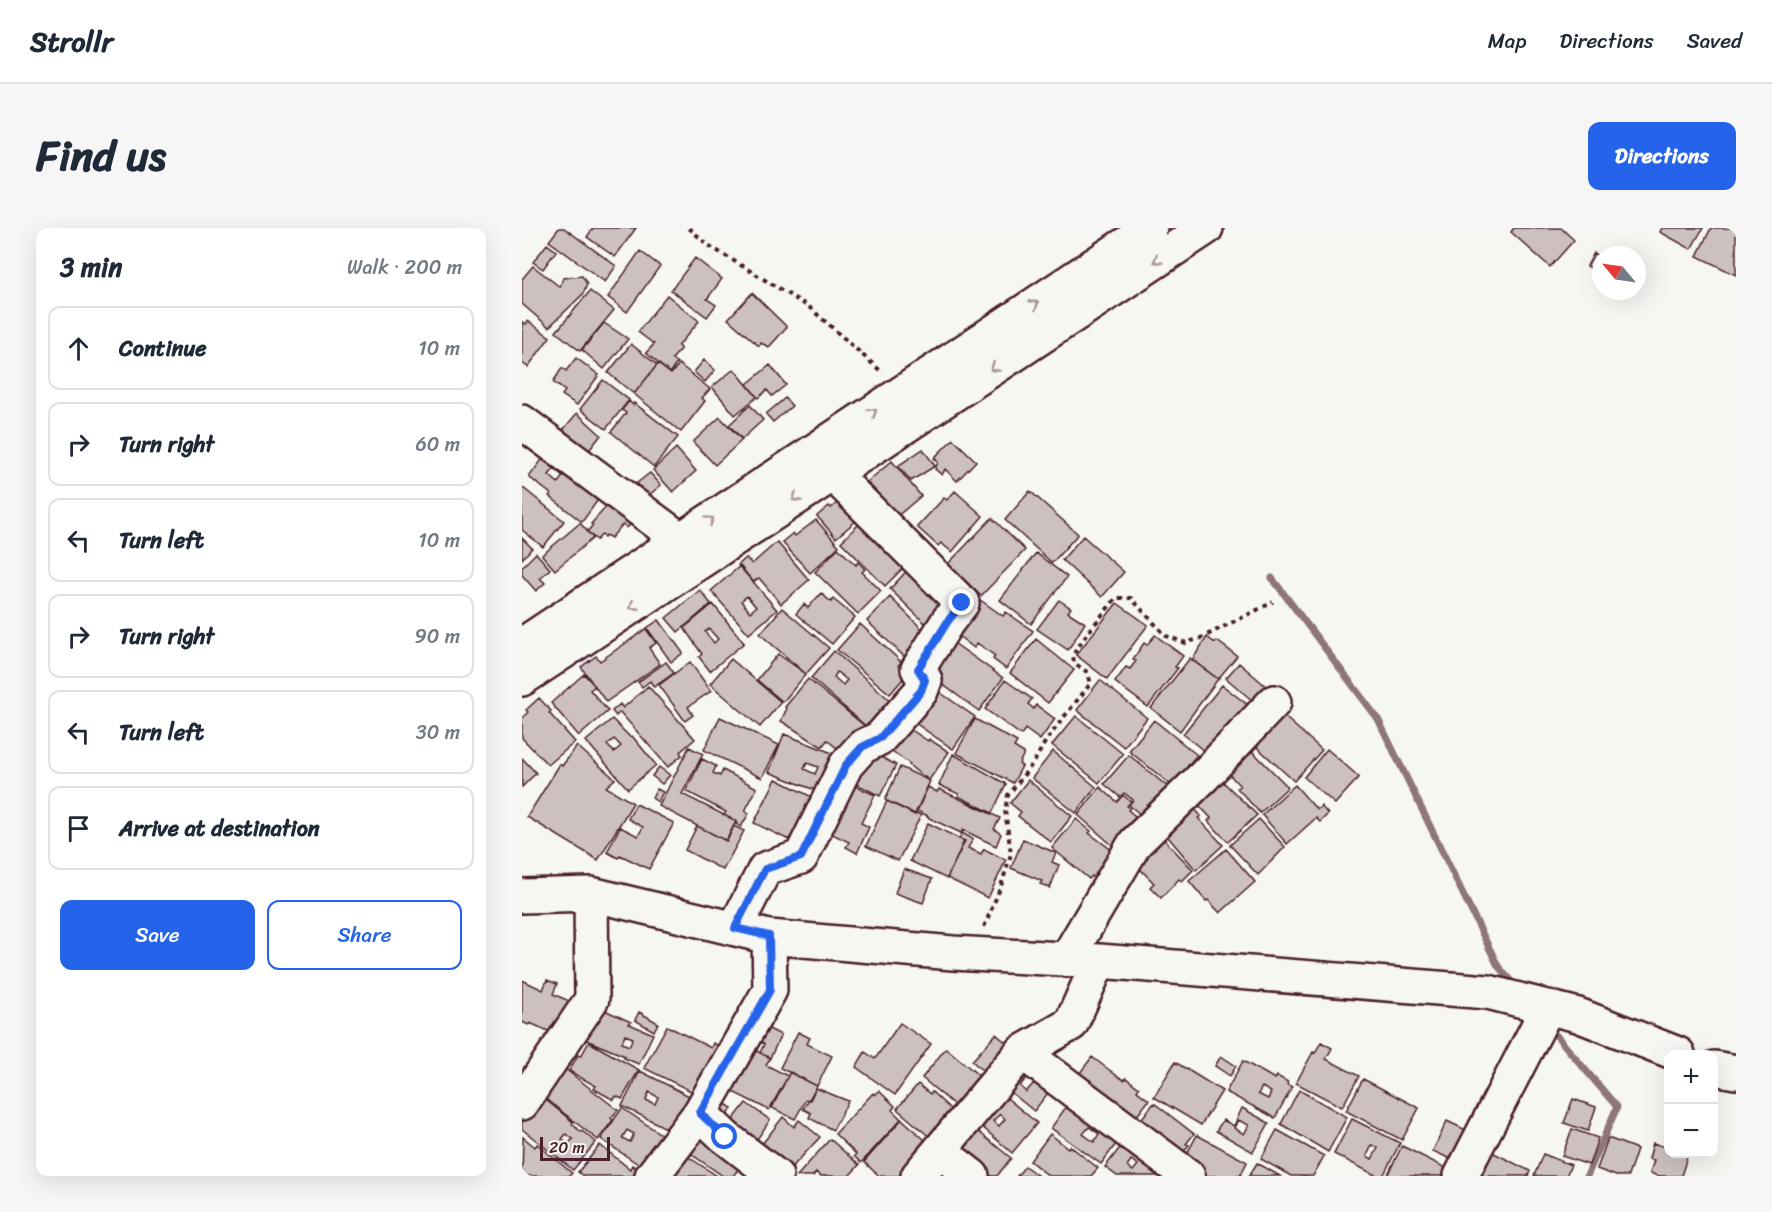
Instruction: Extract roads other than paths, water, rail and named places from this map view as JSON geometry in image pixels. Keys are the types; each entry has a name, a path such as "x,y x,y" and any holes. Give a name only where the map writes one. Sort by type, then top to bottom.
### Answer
{"street":[{"path":"522,645 1150,228"},
{"path":"522,679 1206,228"},
{"path":"522,422 681,540"},
{"path":"735,928 765,869 801,857 846,765 862,747 880,738 921,691 925,680 918,669 962,603 833,474"},
{"path":"1066,960 1135,843 1204,776 1274,702"},
{"path":"522,1104 592,999 591,894"},
{"path":"522,896 591,894 769,936 981,955 1488,992 1578,1016 1667,1050"},
{"path":"652,1176 700,1113 770,990 769,936"},
{"path":"918,1176 941,1152 1022,1052 1071,1024 1099,962"},
{"path":"1461,1176 1548,1007"},
{"path":"1022,1052 1188,1176"},
{"path":"1718,1069 1736,1072"},
{"path":"700,1113 725,1137 776,1176"},
{"path":"941,1152 972,1176"}],"waterway":[{"path":"1272,578 1378,719 1498,966 1515,986"},
{"path":"1549,1027 1617,1107 1587,1176"}]}
